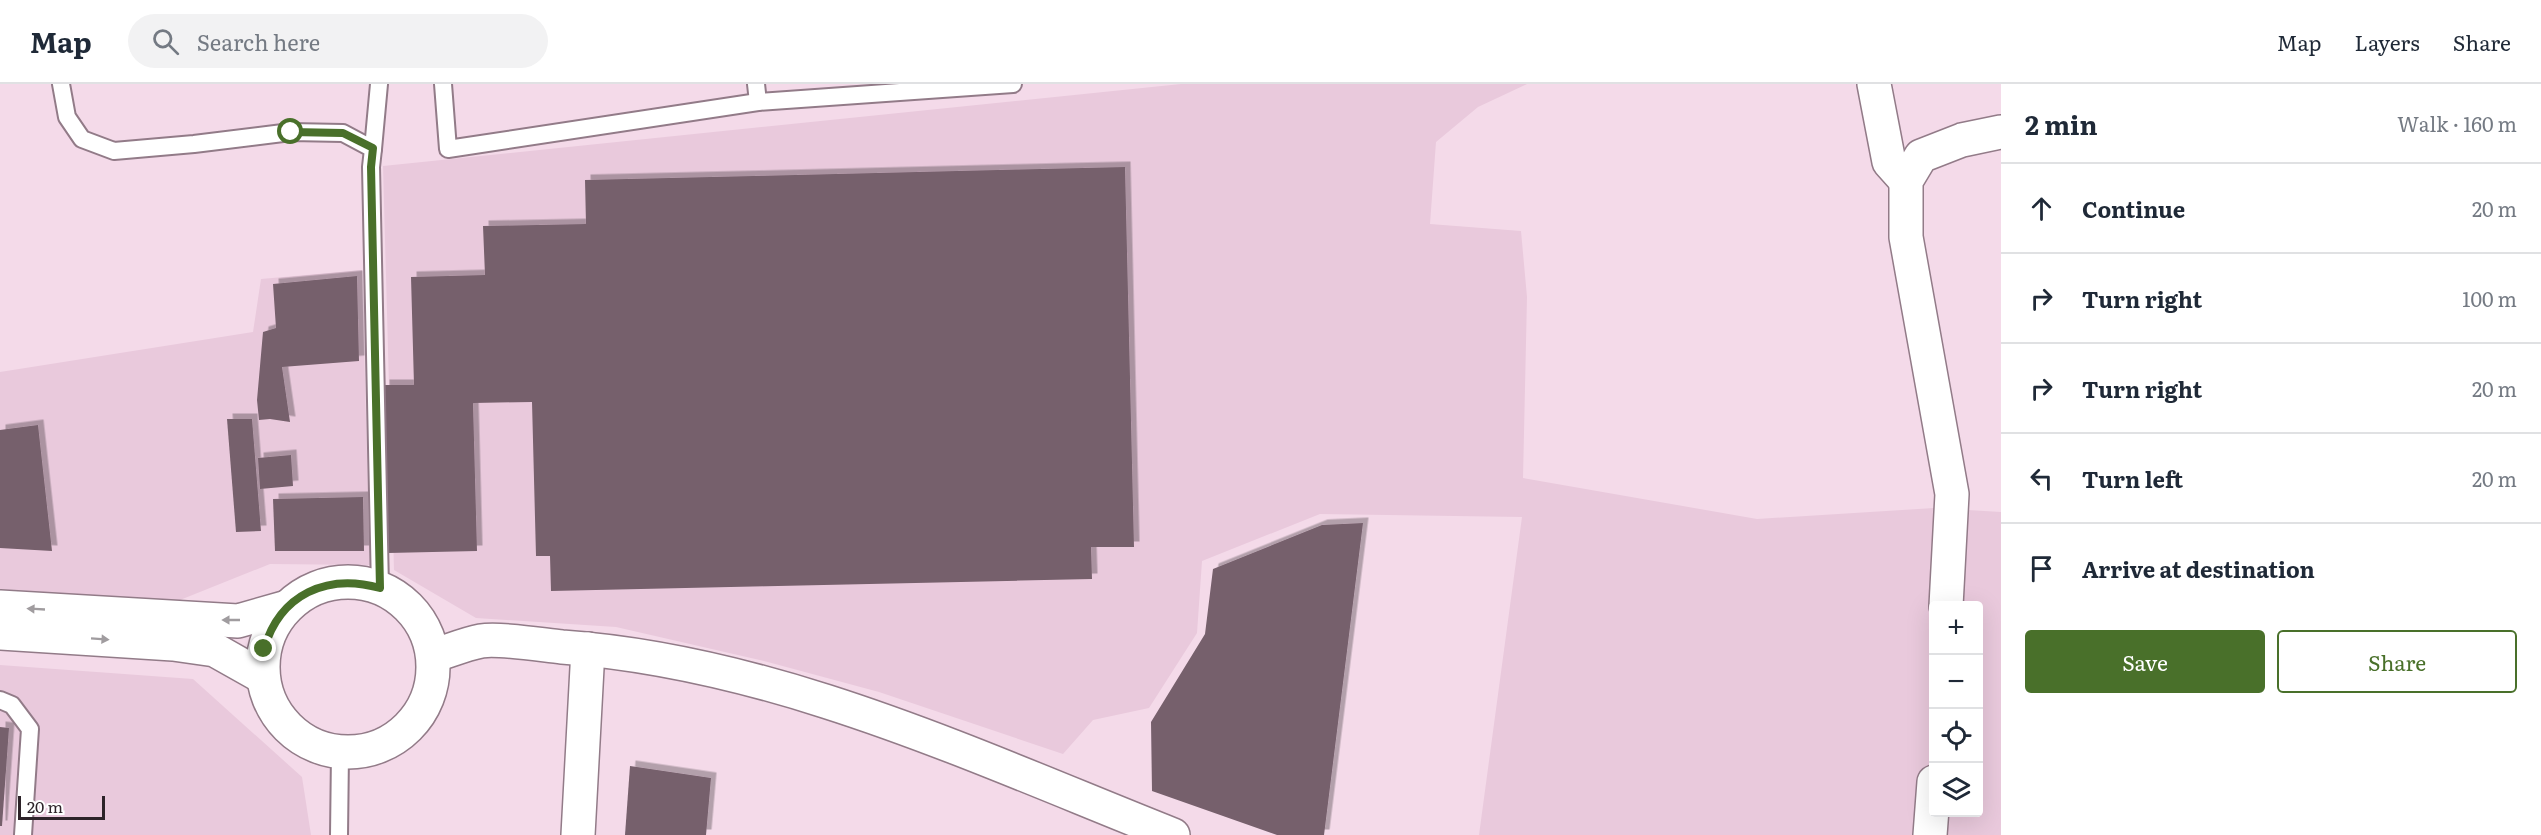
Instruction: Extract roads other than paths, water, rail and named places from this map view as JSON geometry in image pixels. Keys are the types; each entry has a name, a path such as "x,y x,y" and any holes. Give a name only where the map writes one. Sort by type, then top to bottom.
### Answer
{"main road":[{"path":"1874,84 1889,162 1906,181"},
{"path":"1946,601 1952,495 1906,237 1906,181 1921,156 1962,140 2001,132"},
{"path":"0,607 238,621 287,607 310,590 330,584 362,583 380,588 406,604 424,627 433,656 432,683 429,698 416,721 393,741 368,751 340,753 308,743 292,733 277,716 267,695 263,677 267,639 287,607"},
{"path":"0,633 173,644 215,650 263,677"},
{"path":"433,656 482,641 611,650 701,666 798,693 918,735 1173,835"},
{"path":"578,835 588,648"},
{"path":"1930,835 1931,817"}],"lane":[{"path":"61,84 67,117 82,139 114,151 291,132 343,133 373,148"},
{"path":"380,84 371,167 380,588"},
{"path":"443,84 448,149 758,102 1013,84"},
{"path":"756,84 758,102"},
{"path":"0,700 12,705 30,729 23,835"},
{"path":"339,835 340,753"}]}
